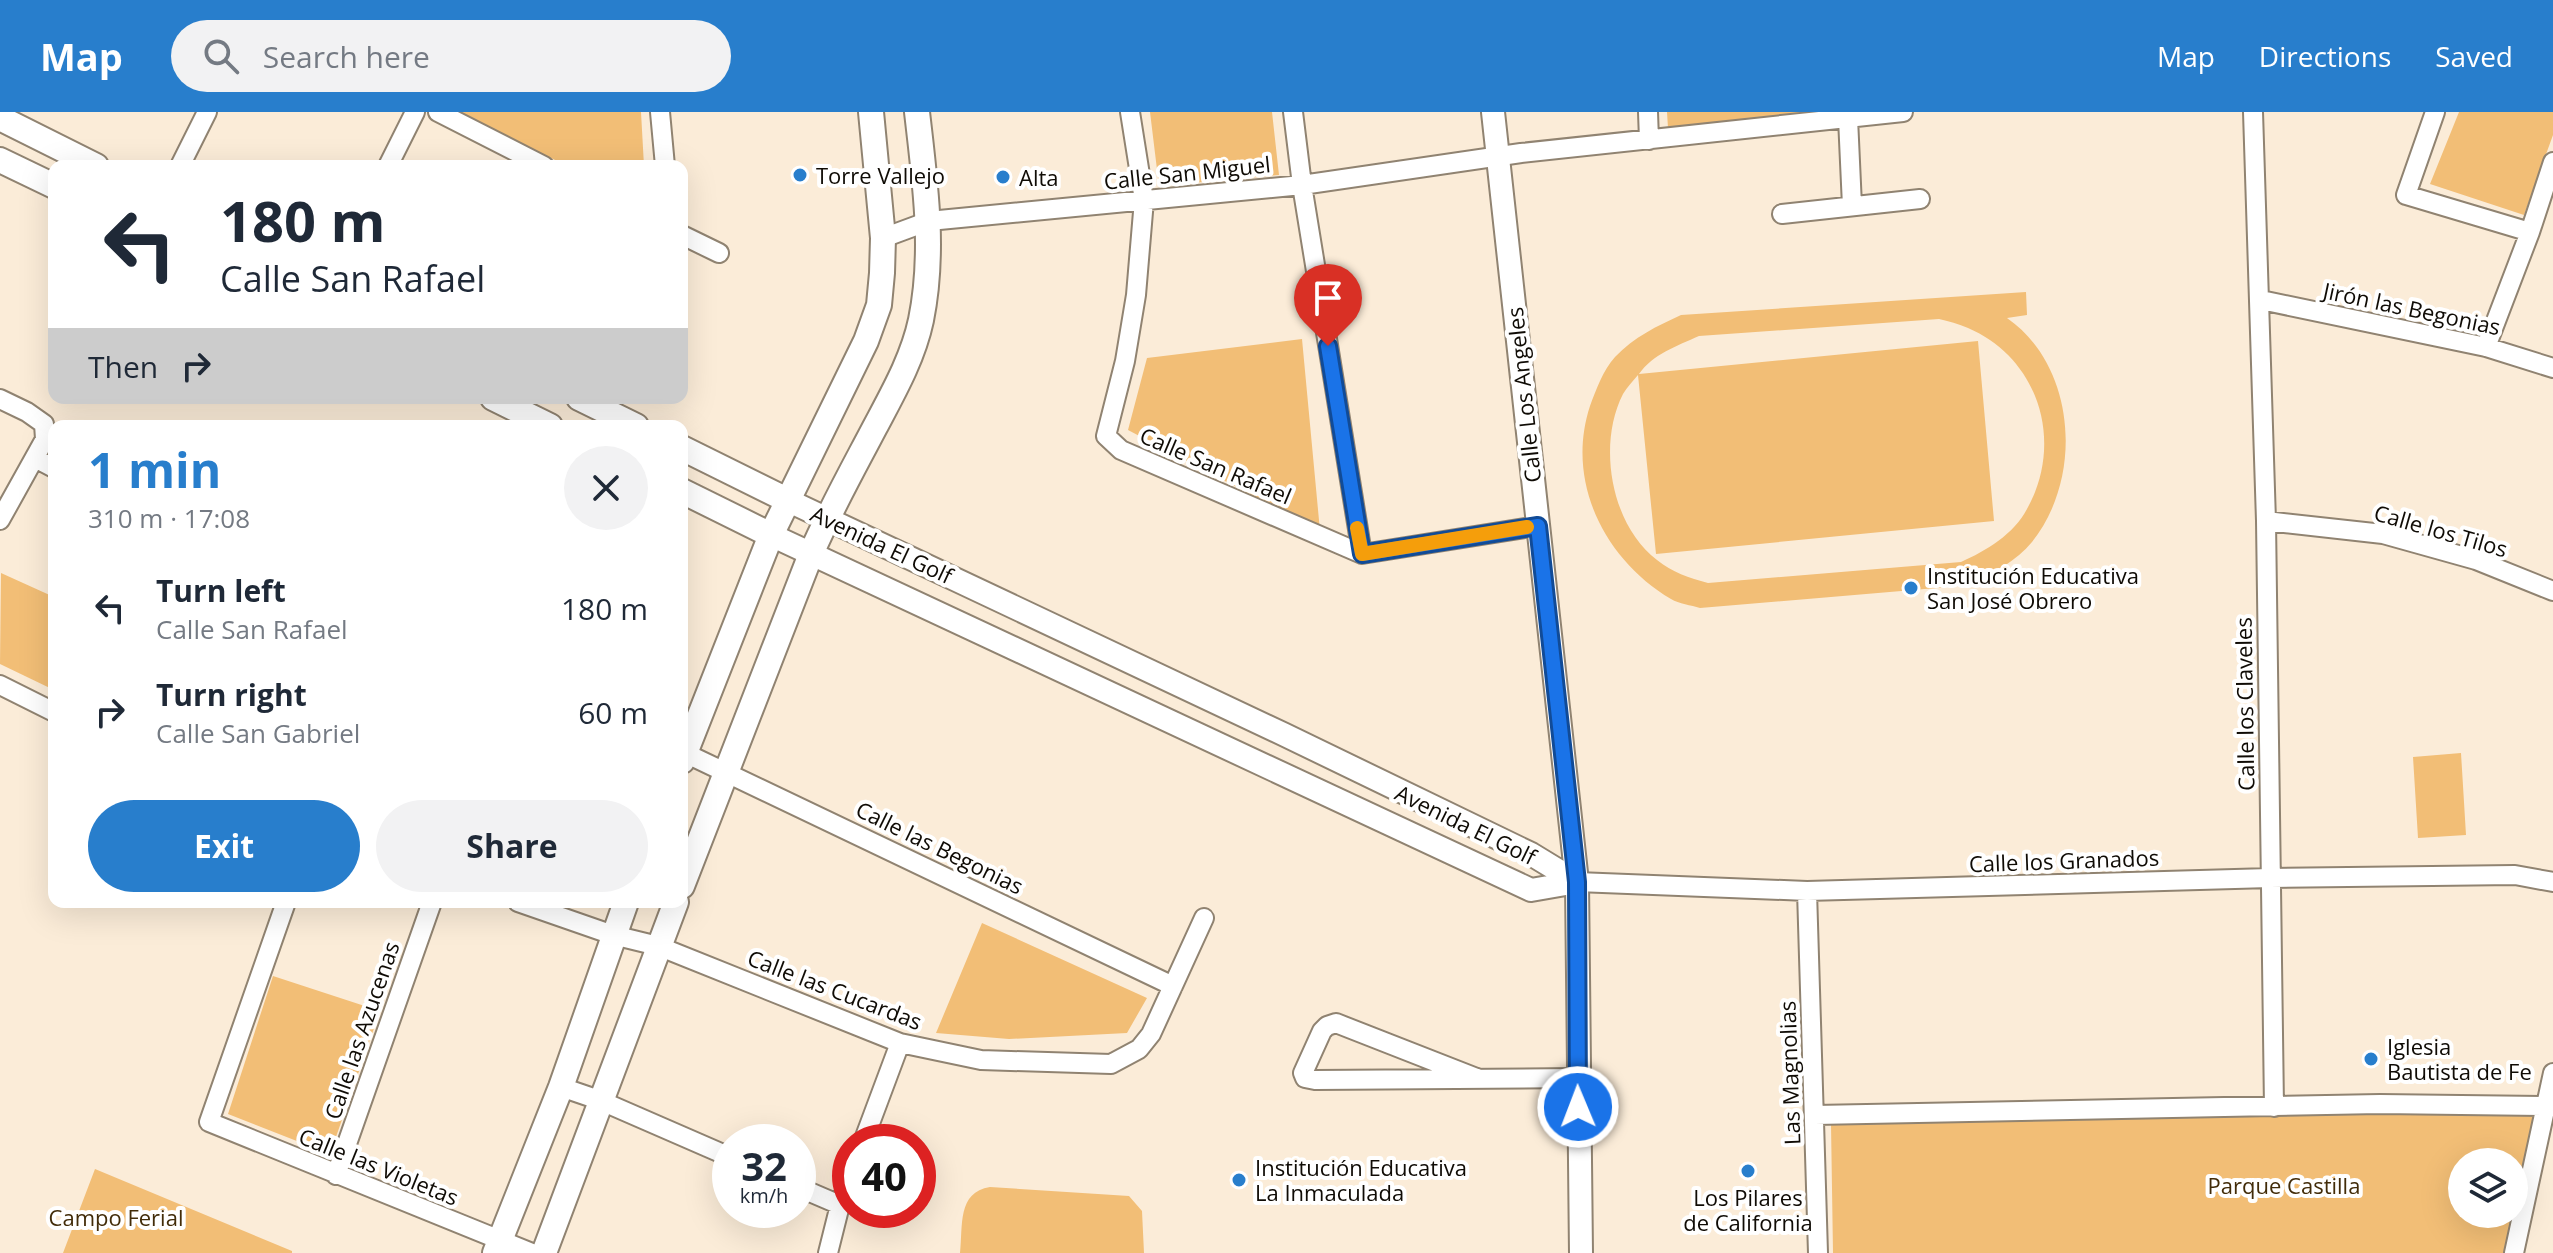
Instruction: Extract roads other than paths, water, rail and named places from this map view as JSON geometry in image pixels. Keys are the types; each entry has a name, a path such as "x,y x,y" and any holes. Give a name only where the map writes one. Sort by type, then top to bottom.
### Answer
{"main road":[{"path":"690,713 787,500 866,341 879,305 883,238 871,112"},
{"path":"688,871 827,517 909,360 920,322 927,278 929,221 917,112"},
{"path":"0,118 84,160"},
{"path":"0,160 48,183"},
{"path":"505,404 538,420"},
{"path":"591,404 624,420"},
{"name":"Avenida El Golf","path":"688,451 787,500"},
{"name":"Avenida El Golf","path":"688,494 771,535"},
{"path":"497,1247 561,1087 624,908"},
{"path":"544,1253 674,908"}],"street":[{"path":"183,160 207,112"},
{"path":"391,160 415,112"},
{"path":"438,112 532,160"},
{"path":"660,112 664,160"},
{"name":"Calle San Rafael","path":"1130,112 1144,200 1136,295 1125,361 1106,436 1121,450 1362,554"},
{"path":"1293,112 1362,554 1538,526"},
{"name":"Calle Los Angeles","path":"1493,112 1577,882 1581,1253"},
{"path":"1648,112 1649,140"},
{"name":"Calle San Miguel","path":"883,238 929,221 1302,185 1498,157 1903,112"},
{"name":"Calle los Claveles","path":"2253,112 2266,521 2274,1107"},
{"path":"2435,112 2406,195 2530,232"},
{"path":"1848,118 1852,206"},
{"path":"2486,347 2553,162"},
{"path":"1782,214 1920,199"},
{"path":"688,238 719,253"},
{"name":"Jirón las Begonias","path":"2261,300 2486,347 2553,368"},
{"path":"0,399 44,424 45,439 0,520"},
{"path":"35,458 48,465"},
{"name":"Avenida El Golf","path":"787,500 1283,734 1531,854 1577,882"},
{"name":"Calle los Tilos","path":"2266,521 2383,534 2476,560 2553,591"},
{"name":"Avenida El Golf","path":"771,535 1531,890 1577,882"},
{"path":"0,685 48,709"},
{"path":"1269,770 1283,734"},
{"name":"Calle las Begonias","path":"688,758 727,772 1173,986"},
{"name":"Calle los Granados","path":"1577,882 1807,891 2270,878 2515,875 2553,882"},
{"name":"Las Magnolias","path":"1807,891 1818,1253"},
{"name":"Calle las Violetas","path":"284,908 209,1122 497,1247 532,1253"},
{"name":"Calle las Azucenas","path":"336,1175 430,908"},
{"name":"Calle las Cucardas","path":"535,908 613,935 658,946 900,1043 981,1060 1111,1064 1139,1049 1151,1034 1204,918"},
{"path":"1479,1079 1336,1023 1322,1031 1303,1073 1305,1078 1315,1080 1479,1079 1578,1078"},
{"path":"870,1124 900,1043"},
{"path":"2514,1253 2553,1073"},
{"path":"561,1087 599,1100 712,1149"},
{"path":"1815,1115 2380,1104 2546,1106"},
{"path":"828,1253 834,1228"}],"place":[{"name":"Torre Vallejo","path":"800,175"},
{"name":"Alta","path":"1003,177"},
{"name":"Institución Educativa San José Obrero","path":"1911,588"},
{"name":"Iglesia Bautista de Fe","path":"2371,1059"},
{"name":"Los Pilares de California","path":"1748,1171"},
{"name":"Institución Educativa La Inmaculada","path":"1239,1180"}],"park label":[{"name":"Parque Castilla","path":"2284,1185"},
{"name":"Campo Ferial","path":"116,1217"}]}
